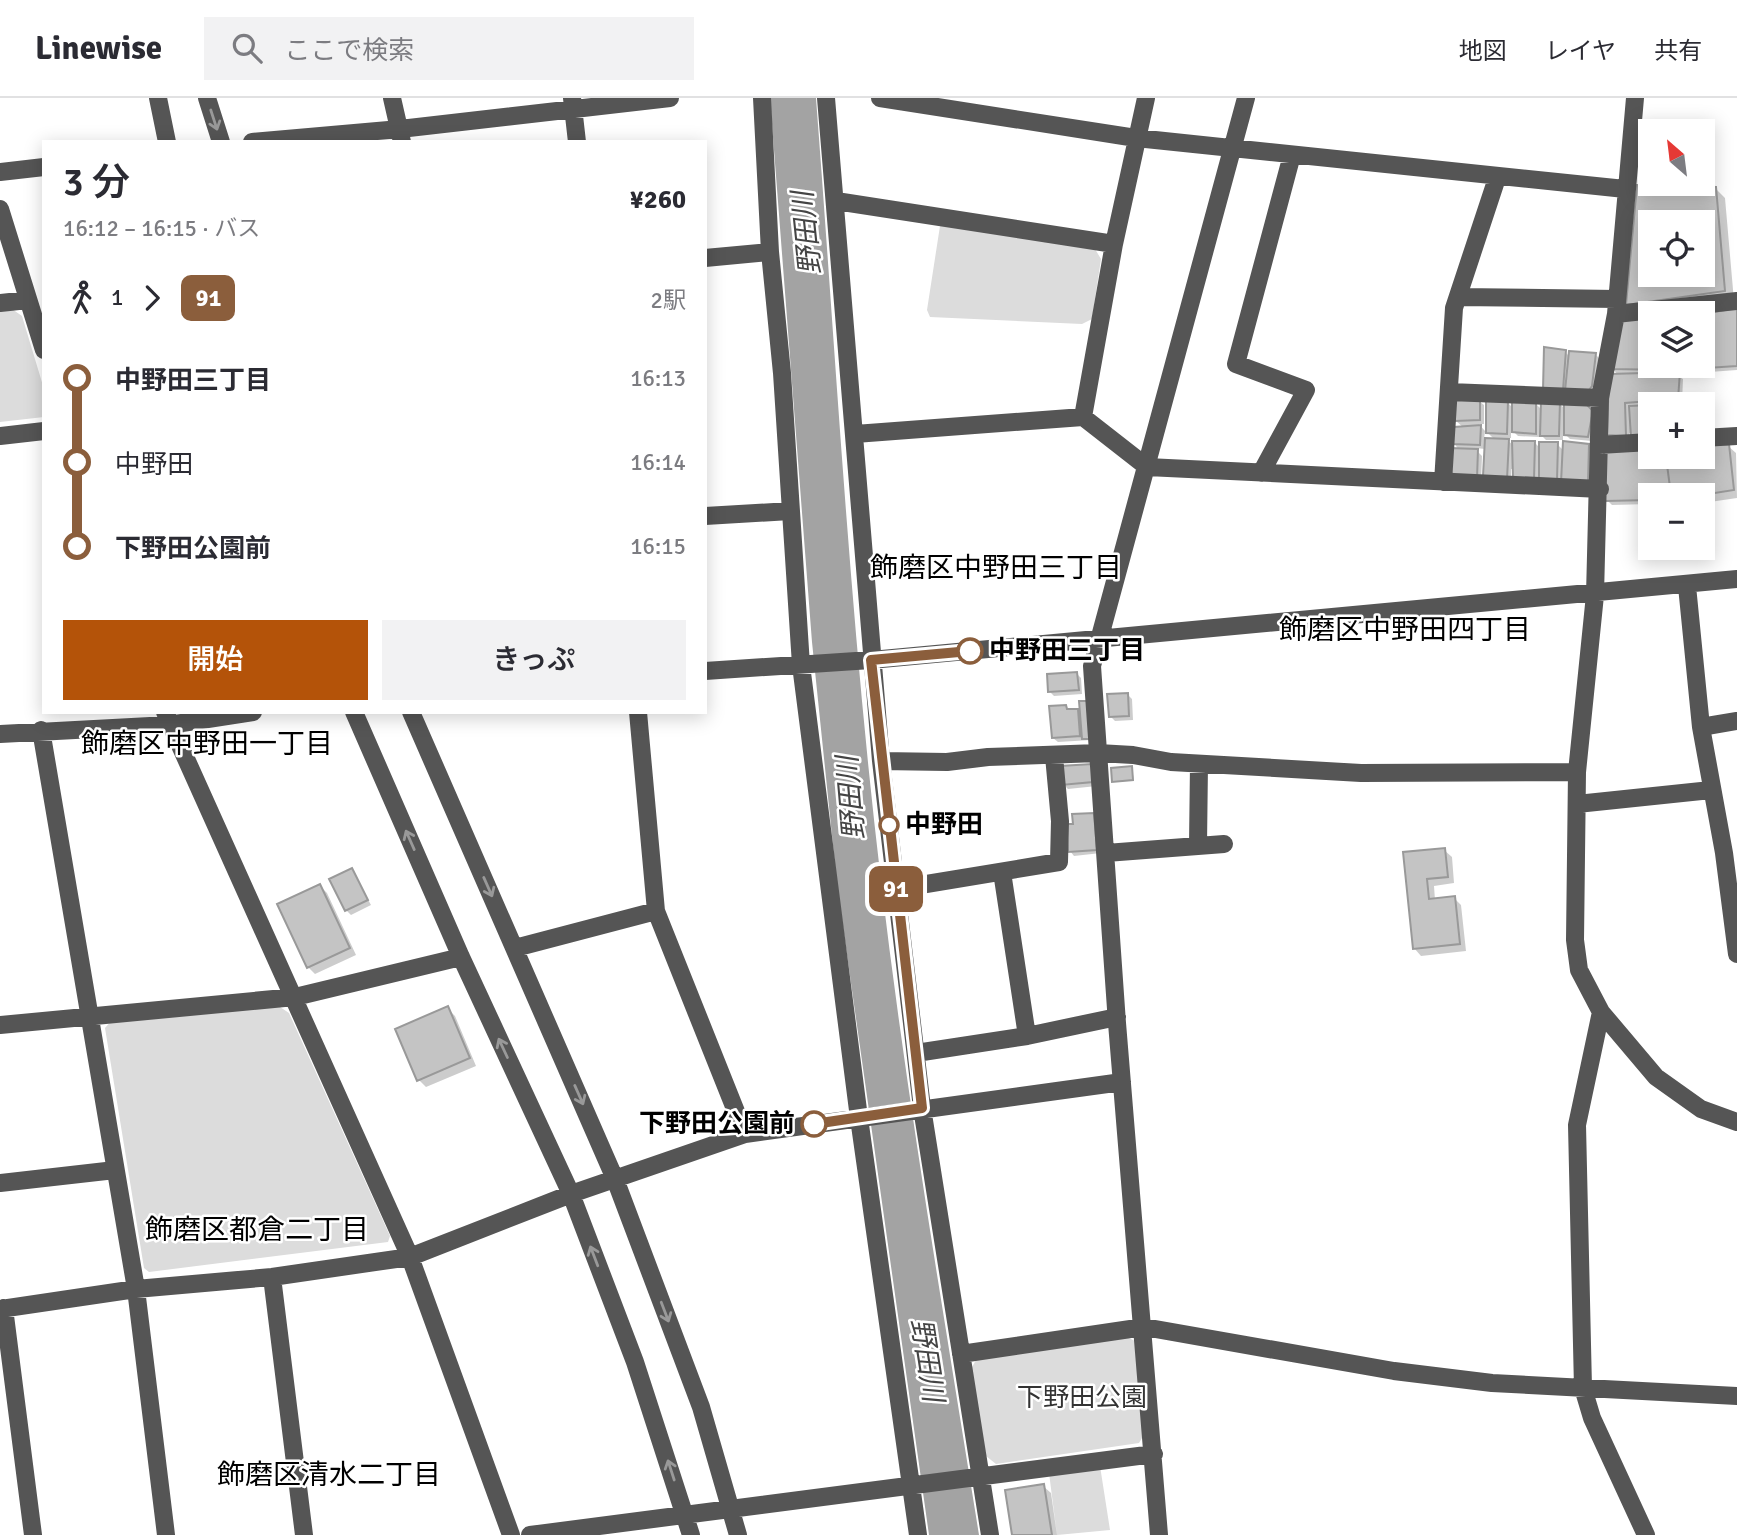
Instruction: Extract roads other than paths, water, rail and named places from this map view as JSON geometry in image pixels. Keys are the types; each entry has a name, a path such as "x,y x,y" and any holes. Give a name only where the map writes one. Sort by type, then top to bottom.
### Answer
{"street":[{"path":"158,98 167,140"},
{"path":"206,98 220,140"},
{"path":"392,98 401,136"},
{"path":"302,140 401,136 572,103 670,98"},
{"path":"762,98 770,253 782,373 801,665 859,1118 918,1535"},
{"path":"826,98 881,761 922,1108 990,1535"},
{"path":"880,98 1136,138 1497,178 1625,189"},
{"path":"1083,417 1114,244 1146,98"},
{"path":"1159,1535 1092,667 1231,148 1247,98"},
{"path":"1635,98 1616,307 1600,398 1600,489 1595,595 1577,772 1574,940 1579,970 1601,1012 1656,1077 1701,1109 1737,1122"},
{"path":"572,103 577,140"},
{"path":"1261,473 1306,390 1236,364 1292,155"},
{"path":"0,173 42,167"},
{"path":"1443,482 1454,308 1497,178"},
{"path":"836,201 1114,244"},
{"path":"0,209 42,342"},
{"path":"707,258 770,253"},
{"path":"1458,297 1616,307 1737,300"},
{"path":"0,303 29,300"},
{"path":"1449,392 1600,398"},
{"path":"855,434 1083,417 1147,467 1600,489"},
{"path":"0,436 42,431"},
{"path":"1715,438 1737,436"},
{"path":"1599,444 1638,442"},
{"path":"707,516 790,510"},
{"path":"707,671 871,660 1595,595 1737,579"},
{"path":"1687,586 1710,790 1730,852 1737,954"},
{"path":"0,734 228,714"},
{"path":"355,714 461,957 571,1194 635,1362 691,1535"},
{"path":"412,714 615,1179 701,1407 738,1535"},
{"path":"638,714 656,911 745,1134"},
{"path":"167,719 295,997 410,1257 511,1535"},
{"path":"1701,727 1737,721"},
{"path":"41,730 136,1289 166,1535"},
{"path":"881,761 947,762 988,757 1098,753 1199,764 1361,773 1577,772"},
{"path":"896,889 1059,862 1060,821 1054,756"},
{"path":"1198,845 1199,764"},
{"path":"1577,804 1710,790"},
{"path":"1106,853 1224,844"},
{"path":"1002,872 1027,1036"},
{"path":"515,948 656,911"},
{"path":"0,1025 295,997 461,957"},
{"path":"1601,1012 1577,1125 1583,1388 1592,1418 1646,1535"},
{"path":"916,1053 1027,1036 1117,1017"},
{"path":"33,1535 2,1308 136,1289 272,1277 410,1257 571,1194 745,1134 1122,1082"},
{"path":"0,1183 115,1170"},
{"path":"272,1277 304,1535"},
{"path":"961,1354 1144,1327 1394,1371 1492,1382 1737,1396"},
{"path":"530,1535 687,1516 911,1483 1154,1454"}],"water":[{"name":"野田川","path":"770,98 816,98 852,588 881,881 914,1127 979,1535 929,1535 837,884 812,642"}],"place":[{"name":"中野田三丁目","path":"970,651"},
{"name":"中野田","path":"889,825"},
{"name":"下野田公園前","path":"814,1124"}],"district":[{"name":"飾磨区中野田三丁目","path":"996,568"},
{"name":"飾磨区中野田四丁目","path":"1405,630"},
{"name":"飾磨区中野田一丁目","path":"207,744"},
{"name":"飾磨区都倉二丁目","path":"257,1230"},
{"name":"飾磨区清水二丁目","path":"329,1475"}],"park label":[{"name":"下野田公園","path":"1082,1398"}]}
